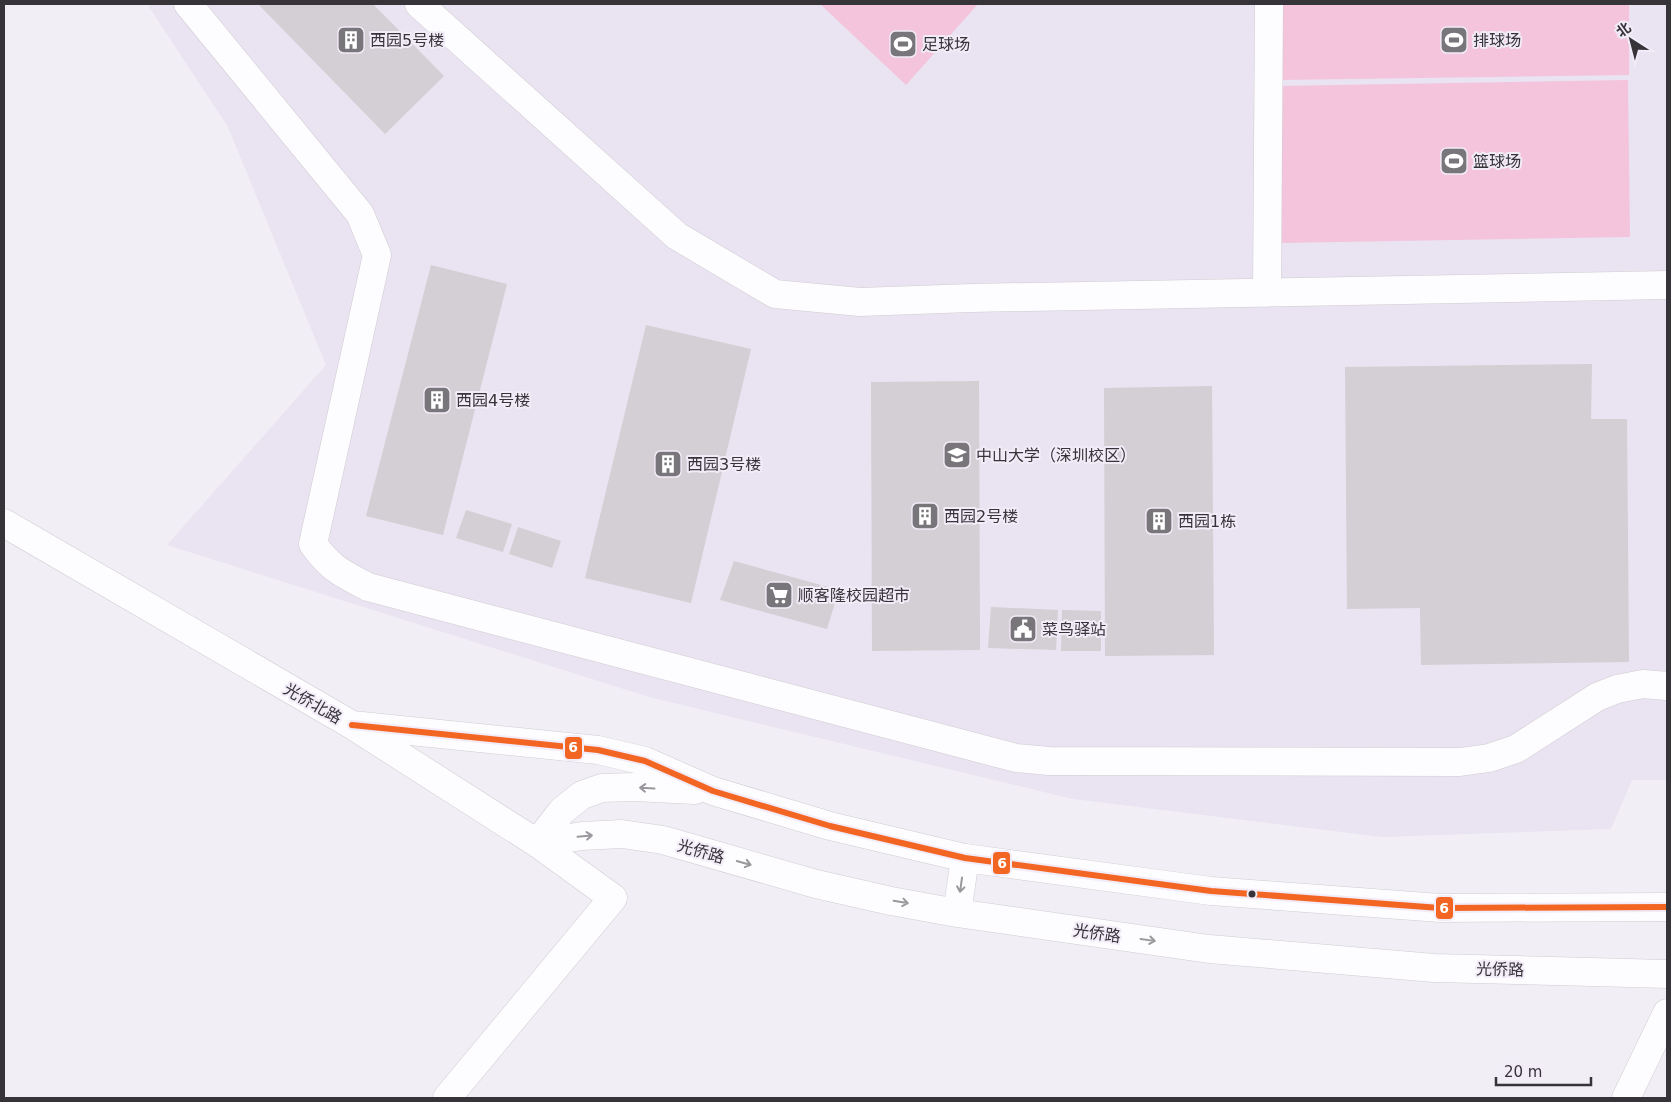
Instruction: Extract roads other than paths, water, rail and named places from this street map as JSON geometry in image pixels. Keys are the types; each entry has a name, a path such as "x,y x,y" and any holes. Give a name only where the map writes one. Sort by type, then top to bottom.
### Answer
{"street":[{"path":"188,4 360,214 378,255 313,544 338,571 368,586 1016,758 1049,761 1460,762 1489,758 1516,749 1597,697 1617,689 1644,684 1667,686"},
{"path":"419,4 677,236 775,294 860,302 1667,285"},
{"path":"1267,293 1269,4"},
{"name":"光侨北路","path":"4,523 352,725 536,843 614,898 447,1098"},
{"path":"352,725 598,750 645,761 713,791 830,826 965,858 1211,891 1430,907 1667,907"},
{"path":"536,843 562,811 582,795 602,788 634,787 713,791"},
{"name":"光侨路","path":"536,843 582,836 622,834 663,840 816,884 891,901 957,913 1209,949 1434,968 1667,974"},
{"path":"957,913 965,858"},
{"path":"1626,1098 1667,1013"}],"place":[{"name":"西园5号楼","path":"351,40"},
{"name":"排球场","path":"1454,40"},
{"name":"足球场","path":"903,44"},
{"name":"篮球场","path":"1454,161"},
{"name":"西园4号楼","path":"437,400"},
{"name":"中山大学（深圳校区）","path":"957,455"},
{"name":"西园3号楼","path":"668,464"},
{"name":"西园2号楼","path":"925,516"},
{"name":"西园1栋","path":"1159,521"},
{"name":"顺客隆校园超市","path":"779,595"},
{"name":"菜鸟驿站","path":"1023,629"}]}
